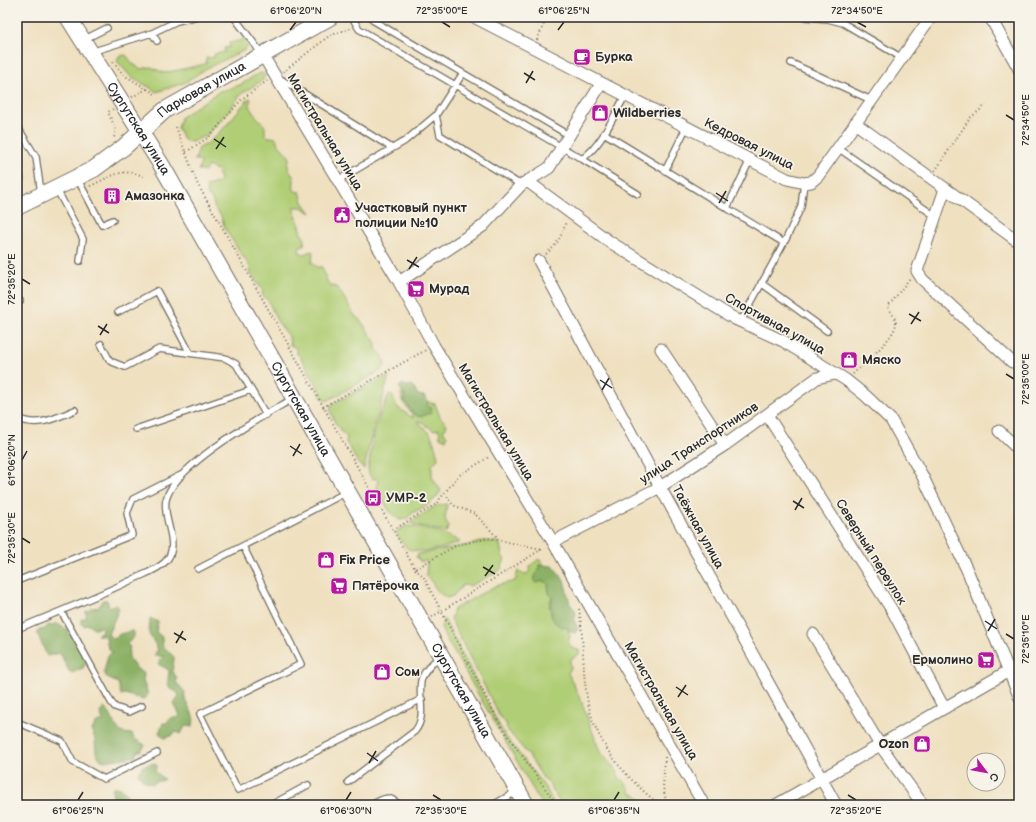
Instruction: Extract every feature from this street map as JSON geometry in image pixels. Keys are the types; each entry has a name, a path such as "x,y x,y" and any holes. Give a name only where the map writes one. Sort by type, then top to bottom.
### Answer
{"main road":[{"name":"Сургутская улица","path":"68,17 92,47 141,131 526,805"},
{"name":"Парковая улица","path":"17,208 76,178 111,158 165,110 327,18"}],"street":[{"name":"Кедровая улица","path":"474,17 787,179 804,183 811,182 818,176 931,17"},
{"path":"990,17 1019,69"},
{"name":"Магистральная улица","path":"262,54 338,180 434,346 553,542 704,805"},
{"path":"398,282 483,226 524,183 549,168 601,84"},
{"path":"855,123 1019,242"},
{"name":"Спортивная улица","path":"524,183 610,242 741,321 783,341 846,380 866,396 890,420 923,477 968,572 1019,696"},
{"path":"945,189 917,271 922,279 1012,362"},
{"name":"Таёжная улица","path":"539,261 660,487 836,805"},
{"path":"661,349 725,445"},
{"name":"улица Транспортников","path":"553,542 660,487 725,445 817,378 835,374"},
{"name":"Северный переулок","path":"767,415 892,610 944,708"},
{"path":"999,431 1019,450"},
{"path":"813,634 880,745 923,805"},
{"path":"776,805 1019,665"}],"lane":[{"path":"92,47 152,33 177,21 194,17"},
{"path":"234,17 245,36 262,54"},
{"path":"352,17 359,29 582,159 638,194"},
{"path":"372,17 374,21 570,136"},
{"path":"805,17 828,19 844,23 902,58"},
{"path":"92,47 107,28"},
{"path":"152,33 158,41"},
{"path":"791,63 871,100"},
{"path":"338,180 405,141 436,115 463,73"},
{"path":"275,76 392,148"},
{"path":"582,159 604,134 625,96"},
{"path":"436,115 440,135 524,183"},
{"path":"17,126 36,157 41,196"},
{"path":"665,170 686,128"},
{"path":"604,134 784,243"},
{"path":"838,148 935,216"},
{"path":"727,208 750,160"},
{"path":"76,178 102,225 113,220"},
{"path":"741,321 784,243 801,207 804,183"},
{"path":"56,188 83,239 80,261"},
{"path":"761,283 827,331"},
{"path":"118,312 157,291 190,353"},
{"path":"101,344 110,361 125,366 159,349 225,358 236,364 266,415"},
{"path":"136,428 251,390"},
{"path":"17,629 161,566 167,560 172,545 166,500 170,491 182,475 207,453 294,398"},
{"path":"17,418 35,423 48,421 75,410"},
{"path":"17,581 132,535 127,513 133,499 182,475"},
{"path":"198,569 348,492"},
{"path":"243,546 301,664 200,714 238,790 422,699"},
{"path":"61,611 111,702 122,710 129,712 142,706"},
{"path":"348,782 415,731 420,724 422,699 421,681 426,672 440,656"},
{"path":"17,722 62,741 73,762 104,779 157,753"},
{"path":"272,805 308,785"},
{"path":"493,805 518,791"},
{"path":"371,805 386,798 392,798 400,805"}],"path":[{"path":"533,48 547,17"},
{"path":"92,47 124,75 155,94"},
{"path":"119,173 106,149 115,138 116,130 108,112 147,89"},
{"path":"930,178 970,118 986,105"},
{"path":"176,127 197,183 415,569 423,576 501,726 557,805"},
{"path":"539,261 554,247 562,234 568,212"},
{"path":"846,380 876,351 890,334 896,321 888,307 917,271"},
{"path":"323,407 434,346"},
{"path":"393,530 435,505 458,476 498,451"},
{"path":"445,493 453,505 475,514 499,540"},
{"path":"415,569 457,545 488,538 542,549"},
{"path":"422,623 553,542"},
{"path":"579,608 583,637 587,698 600,738 620,768 646,794 660,805"},
{"path":"667,805 663,787 663,768 668,742"}],"green space":[{"path":"243,38 250,41 249,46 243,51 207,68 186,82 157,92 130,76 117,61 119,56 126,55 133,64 141,69 151,67 164,73 206,64 206,58 215,57 214,54 225,52 224,48 230,47 229,43 243,40"},
{"path":"262,73 265,75 263,80 241,94 225,116 208,134 192,142 186,141 181,135 178,128 181,117 220,91 242,84 257,74"},
{"path":"249,98 251,99 250,107 252,111 265,127 265,136 276,138 278,144 290,158 288,168 294,180 294,190 297,192 300,191 303,202 311,213 301,207 293,207 301,229 300,232 305,239 304,245 300,246 299,252 304,254 311,251 313,252 312,263 317,267 322,267 327,281 330,285 338,288 355,316 361,321 376,343 376,349 383,356 385,366 382,370 327,401 321,397 319,389 300,356 297,354 296,348 290,345 289,336 277,321 268,300 262,296 263,291 251,274 250,267 225,229 221,216 215,209 212,199 208,196 206,186 217,183 220,180 217,170 208,166 205,171 198,170 201,163 199,160 195,160 199,148 207,144 223,129"},
{"path":"17,170 25,173 26,180 17,198"},
{"path":"389,375 378,416 375,421 364,469 361,467 346,443 347,437 340,431 330,410 332,404"},
{"path":"402,384 406,386 412,385 418,395 424,396 428,402 427,406 432,408 431,413 419,417 413,413 404,400 405,396 399,387"},
{"path":"401,393 405,396 404,400 413,413 429,407 427,405 428,402 435,404 440,417 446,423 447,426 443,431 447,436 446,440 440,437 439,429 433,430 422,422 417,421 429,432 436,449 438,459 432,465 432,477 441,491 435,499 424,507 414,512 406,519 400,520 388,509 376,486 378,481 375,478 372,480 369,475 368,468 376,425 389,394 392,395 397,407 413,418 402,401"},
{"path":"447,504 445,519 449,527 446,532 412,524 410,522 436,506"},
{"path":"405,526 447,535 460,542 434,550 412,550 406,547 396,532"},
{"path":"484,541 496,542 500,544 502,556 505,559 501,569 470,586 463,585 453,596 447,598 436,589 426,576 427,560 421,562 416,557 418,554"},
{"path":"538,559 545,565 539,565 541,581 548,582 549,593 552,596 549,606 554,621 568,629 570,637 568,642 573,649 579,650 579,654 570,660 571,668 568,673 581,700 600,752 617,771 619,778 627,784 630,793 638,796 647,805 562,805 550,787 551,785 543,778 529,756 506,728 507,725 499,715 451,619 454,609 495,586 515,581 518,571 525,575 530,571 531,565"},
{"path":"539,565 553,566 564,580 570,604 575,610 576,615 574,620 578,629 575,633 568,631 568,628 566,627 558,625 552,618 550,605 552,597 549,593 548,583 542,581 537,583 535,582 534,577 539,569"},
{"path":"103,600 107,600 109,607 116,604 119,609 108,634 113,639 120,634 132,631 134,632 134,637 127,644 130,647 129,655 134,666 144,674 143,681 148,694 146,698 141,700 138,696 136,698 125,694 121,695 118,683 107,678 104,672 108,655 113,652 108,648 106,637 97,635 102,630 101,626 96,629 87,624 85,626 81,624 81,619 86,618 86,611 89,611 91,608 99,607"},
{"path":"150,618 158,622 156,632 162,637 162,645 174,657 173,672 177,678 176,682 185,692 186,701 192,713 194,722 192,727 185,726 181,734 176,732 171,736 164,738 159,733 163,723 167,723 170,718 177,718 180,715 174,704 179,696 177,692 170,689 168,681 169,670 158,664 163,656 154,656 158,649 149,634"},
{"path":"444,619 504,734 547,790 555,805 542,805 444,635 441,627"},
{"path":"55,623 67,629 68,633 73,636 74,642 81,648 88,659 83,668 72,673 69,671 60,653 47,656 37,633 39,630 45,629 48,625 53,626"},
{"path":"104,708 121,732 133,735 133,738 145,745 141,751 138,751 135,757 103,761 98,757 92,730 95,724 103,721 100,712"},
{"path":"154,763 157,765 155,771 164,779 152,784 143,780 138,773 143,766"},
{"path":"113,787 123,789 132,802 131,805 114,805"}],"place":[{"name":"Бурка","path":"582,57"},
{"name":"Wildberries","path":"600,113"},
{"name":"Амазонка","path":"112,196"},
{"name":"Участковый пункт полиции №10","path":"342,215"},
{"name":"Мурад","path":"416,289"},
{"name":"Мяско","path":"849,360"},
{"name":"УМР-2","path":"373,498"},
{"name":"Fix Price","path":"326,560"},
{"name":"Пятёрочка","path":"339,586"},
{"name":"Ермолино","path":"986,660"},
{"name":"Сом","path":"382,672"},
{"name":"Ozon","path":"922,744"}]}
